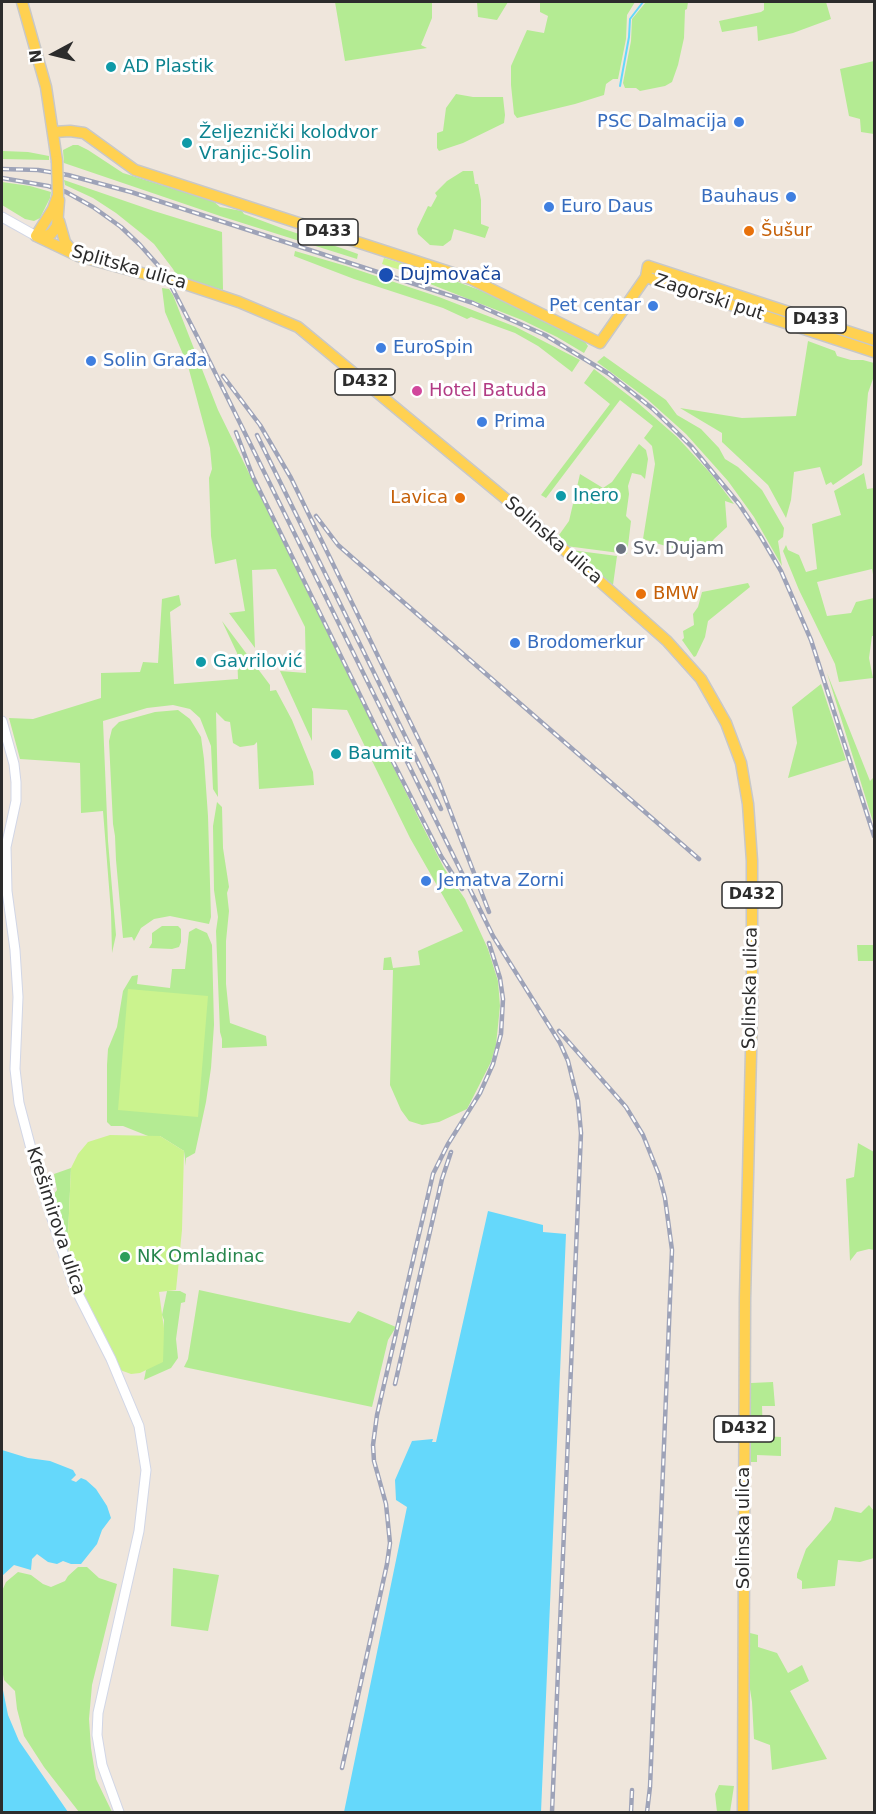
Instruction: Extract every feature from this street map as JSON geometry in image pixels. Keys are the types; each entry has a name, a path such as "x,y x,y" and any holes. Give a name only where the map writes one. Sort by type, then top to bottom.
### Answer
{"main road":[{"path":"22,2 46,87 57,161 57,226 51,234 38,237"},
{"name":"D433","path":"54,132 80,132 135,170 471,279 600,343 647,271"},
{"path":"38,237 58,195"},
{"name":"Splitska ulica","path":"2,217 78,256 227,297"},
{"path":"58,220 65,242 78,256"},
{"name":"Zagorski put","path":"647,271 874,339"},
{"name":"Zagorski put","path":"647,271 666,285 874,352"},
{"name":"Solinska ulica","path":"227,297 298,327 518,509 667,640 701,679 726,723 741,763 748,804 753,861 752,1012 744,1298 743,1812"},
{"name":"Krešimirova ulica","path":"2,721 14,764 16,782 16,801 6,847 6,858 7,891 15,950 18,997 15,1069 19,1102 38,1175 73,1284 111,1359 140,1426 146,1470 139,1531 98,1713 97,1735 102,1765 119,1812"}],"green space":[{"path":"335,2 432,2 432,18 421,45 427,48 345,61"},
{"path":"477,2 508,2 497,20 478,17"},
{"path":"540,2 635,2 627,15 626,39 618,79 613,79 606,84 604,95 517,118 514,114 511,66 527,30 544,33 548,16 540,12"},
{"path":"646,2 688,2 685,10 684,38 672,82 665,86 640,91 636,88 625,88 623,83 631,41 632,19"},
{"path":"764,2 826,2 831,19 793,33 758,41 757,26 722,32 719,21 761,12 764,10"},
{"path":"874,61 874,134 861,132 860,119 849,116 840,69"},
{"path":"456,94 473,97 503,97 504,123 463,143 439,151 437,133 443,131 446,108"},
{"path":"2,145 3,151 49,156 49,160 2,159"},
{"path":"73,145 88,150 123,173 213,201 220,207 242,211 244,214 284,229 358,254 357,259 64,163 63,150"},
{"path":"463,171 473,171 475,184 478,184 481,224 489,227 485,238 454,229 451,240 443,246 430,245 418,234 417,229 428,206 431,207 437,196 435,193 447,181"},
{"path":"64,180 222,232 223,290 178,278 154,244 116,213 93,198 65,185"},
{"path":"2,182 51,192 40,218 34,221 25,219 2,205"},
{"path":"295,251 439,297 516,327 580,360 572,372 538,346 515,333 471,317 467,319 443,308 354,279 294,256"},
{"path":"384,258 421,269 419,276 382,264"},
{"path":"428,271 493,295 585,342 588,346 584,353 522,320 425,282"},
{"path":"162,288 169,289 173,295 218,410 422,825 444,868 465,899 488,949 498,981 500,1006 496,1045 491,1062 467,1109 439,1122 422,1125 409,1121 401,1110 390,1085 393,970 383,970 384,958 391,957 393,968 420,965 418,951 463,931 410,838 347,710 312,708 312,741 280,671 306,673 305,627 276,569 252,570 255,648 229,613 245,611 236,559 215,564 211,536 210,448 188,366 165,312"},
{"path":"808,341 835,351 837,356 874,363 874,376 868,393 862,465 833,485 831,482 826,485 820,467 794,472 791,500 786,518 768,485 722,442 722,433 680,408 742,418 796,416"},
{"path":"604,356 666,400 677,415 701,429 719,448 725,459 738,467 762,490 784,528 783,537 778,541 782,566 754,517 728,481 686,434 646,398 597,362"},
{"path":"594,369 677,437 712,475 734,504 725,501 727,527 714,539 701,557 643,539 655,464 652,446 644,438 653,426 620,400 546,498 541,495 610,404 584,383"},
{"path":"639,444 646,450 648,459 645,479 641,475 632,473 628,486 626,516 631,521 627,554 566,546 560,540 559,535 569,521 580,474 603,488 612,482"},
{"path":"864,473 867,489 874,488 874,580 872,569 817,582 827,616 851,613 856,602 874,598 874,636 872,636 869,658 873,678 839,682 835,664 783,551 786,545 788,550 799,555 806,572 817,569 812,524 841,515 834,491"},
{"path":"571,550 617,556 613,585"},
{"path":"748,583 750,587 708,621 705,637 694,657 682,640 683,631 694,625 693,614 698,607 702,592"},
{"path":"179,595 181,605 170,612 174,684 238,679 237,653 222,621 270,685 270,691 276,690 292,720 313,772 314,785 259,789 257,742 254,745 240,747 233,743 230,722 225,721 216,712 218,797 213,789 211,746 200,718 190,709 173,705 147,708 103,721 108,841 116,935 112,953 103,811 81,813 80,763 20,759 9,718 33,719 101,698 101,673 140,672 143,662 158,663 162,599"},
{"path":"827,673 870,781 874,777 874,825"},
{"path":"821,684 846,760 788,778 797,743 792,707"},
{"path":"178,710 190,719 201,737 208,816 211,917 209,924 170,916 154,919 141,928 134,941 132,937 123,938 113,824 109,741 112,729 119,722 155,712"},
{"path":"217,802 222,807 223,848 229,887 227,893 229,911 226,984 230,1023 266,1036 267,1046 222,1048 216,931 218,917 214,890 213,826"},
{"path":"162,926 178,926 181,929 179,947 149,948 152,943 152,933"},
{"path":"196,928 207,933 212,945 214,1025 206,1102 195,1153 186,1158 186,1166 184,1151 160,1136 148,1136 123,1126 111,1126 107,1122 107,1065 108,1049 117,1027 123,991 132,976 138,975 137,984 170,988 172,969 185,969 189,932"},
{"path":"857,945 874,945 874,961 858,961"},
{"path":"128,989 208,996 198,1117 118,1110"},
{"name":"NK Omladinac","path":"110,1135 160,1136 184,1151 182,1230 176,1290 159,1292 164,1329 163,1362 140,1373 131,1374 120,1370 74,1279 68,1236 71,1168 78,1154 88,1142"},
{"path":"858,1143 874,1152 874,1250 857,1252 850,1261 846,1179 854,1177"},
{"path":"71,1168 69,1252 53,1195 57,1190 54,1174"},
{"path":"199,1290 350,1323 358,1311 396,1327 388,1340 372,1407 184,1367 188,1359"},
{"path":"167,1291 180,1291 186,1294 185,1302 181,1303 176,1339 178,1358 171,1368 144,1380 146,1370 162,1347 164,1320 162,1315"},
{"path":"773,1382 775,1406 762,1406 763,1436 781,1437 781,1456 757,1455 757,1462 751,1462 751,1383"},
{"path":"869,1505 874,1511 874,1558 860,1562 838,1560 835,1586 802,1589 802,1581 797,1578 797,1574 806,1549 831,1520 835,1507 861,1513"},
{"path":"78,1567 87,1567 99,1578 117,1584 92,1685 89,1719 96,1779 112,1812 79,1812 44,1767 24,1736 15,1691 4,1680 2,1669 2,1591 6,1582 18,1572 31,1575 51,1587 65,1581"},
{"path":"173,1568 219,1575 208,1631 171,1626"},
{"path":"750,1633 758,1635 758,1647 777,1653 788,1673 802,1665 809,1681 790,1691 827,1759 772,1770 770,1745 754,1739 749,1683"},
{"path":"719,1785 734,1786 730,1812 717,1812 715,1794"}],"water":[{"path":"488,1211 543,1225 543,1232 566,1234 541,1812 344,1812 407,1507 396,1500 395,1480 412,1441 433,1439 432,1442 436,1442"},
{"path":"2,1450 28,1458 50,1461 73,1470 76,1475 71,1480 76,1482 81,1478 96,1489 107,1506 111,1518 102,1530 97,1544 81,1564 63,1561 57,1564 48,1562 37,1554 32,1559 31,1570 14,1565 2,1576"},
{"path":"2,1685 8,1715 19,1741 68,1812 2,1812"}],"waterway":[{"path":"620,86 630,19 643,2"}],"railway":[{"path":"2,169 38,170 68,175 131,192 473,303 545,335 609,374 653,409 691,446 739,504 781,571 811,640 874,836"},
{"path":"2,178 48,186 66,192 93,207 121,227 164,272 493,936 560,1043 568,1061 578,1101 581,1133 552,1812"},
{"path":"223,376 260,425 291,478 437,777 489,912"},
{"path":"236,432 253,477 384,744 441,856 462,889"},
{"path":"257,435 441,809"},
{"path":"316,516 338,545 699,859"},
{"path":"342,1768 390,1543 386,1504 374,1461 373,1445 377,1415 433,1174 448,1144 480,1093 493,1064 501,1034 503,999 500,978 489,943"},
{"path":"559,1031 626,1107 643,1135 659,1175 665,1198 672,1250 650,1787 647,1812"},
{"path":"395,1384 442,1179 451,1152"},
{"path":"631,1812 632,1790"}],"place":[{"name":"AD Plastik","path":"111,67"},
{"name":"PSC Dalmacija","path":"739,122"},
{"name":"Željeznički kolodvor Vranjic-Solin","path":"187,143"},
{"name":"Bauhaus","path":"791,197"},
{"name":"Euro Daus","path":"549,207"},
{"name":"Šušur","path":"749,231"},
{"name":"Dujmovača","path":"386,275"},
{"name":"Pet centar","path":"653,306"},
{"name":"EuroSpin","path":"381,348"},
{"name":"Solin Građa","path":"91,361"},
{"name":"Hotel Batuda","path":"417,391"},
{"name":"Prima","path":"482,422"},
{"name":"Inero","path":"561,496"},
{"name":"Lavica","path":"460,498"},
{"name":"Sv. Dujam","path":"621,549"},
{"name":"BMW","path":"641,594"},
{"name":"Brodomerkur","path":"515,643"},
{"name":"Gavrilović","path":"201,662"},
{"name":"Baumit","path":"336,754"},
{"name":"Jematva Zorni","path":"426,881"},
{"name":"NK Omladinac","path":"125,1257"}]}
